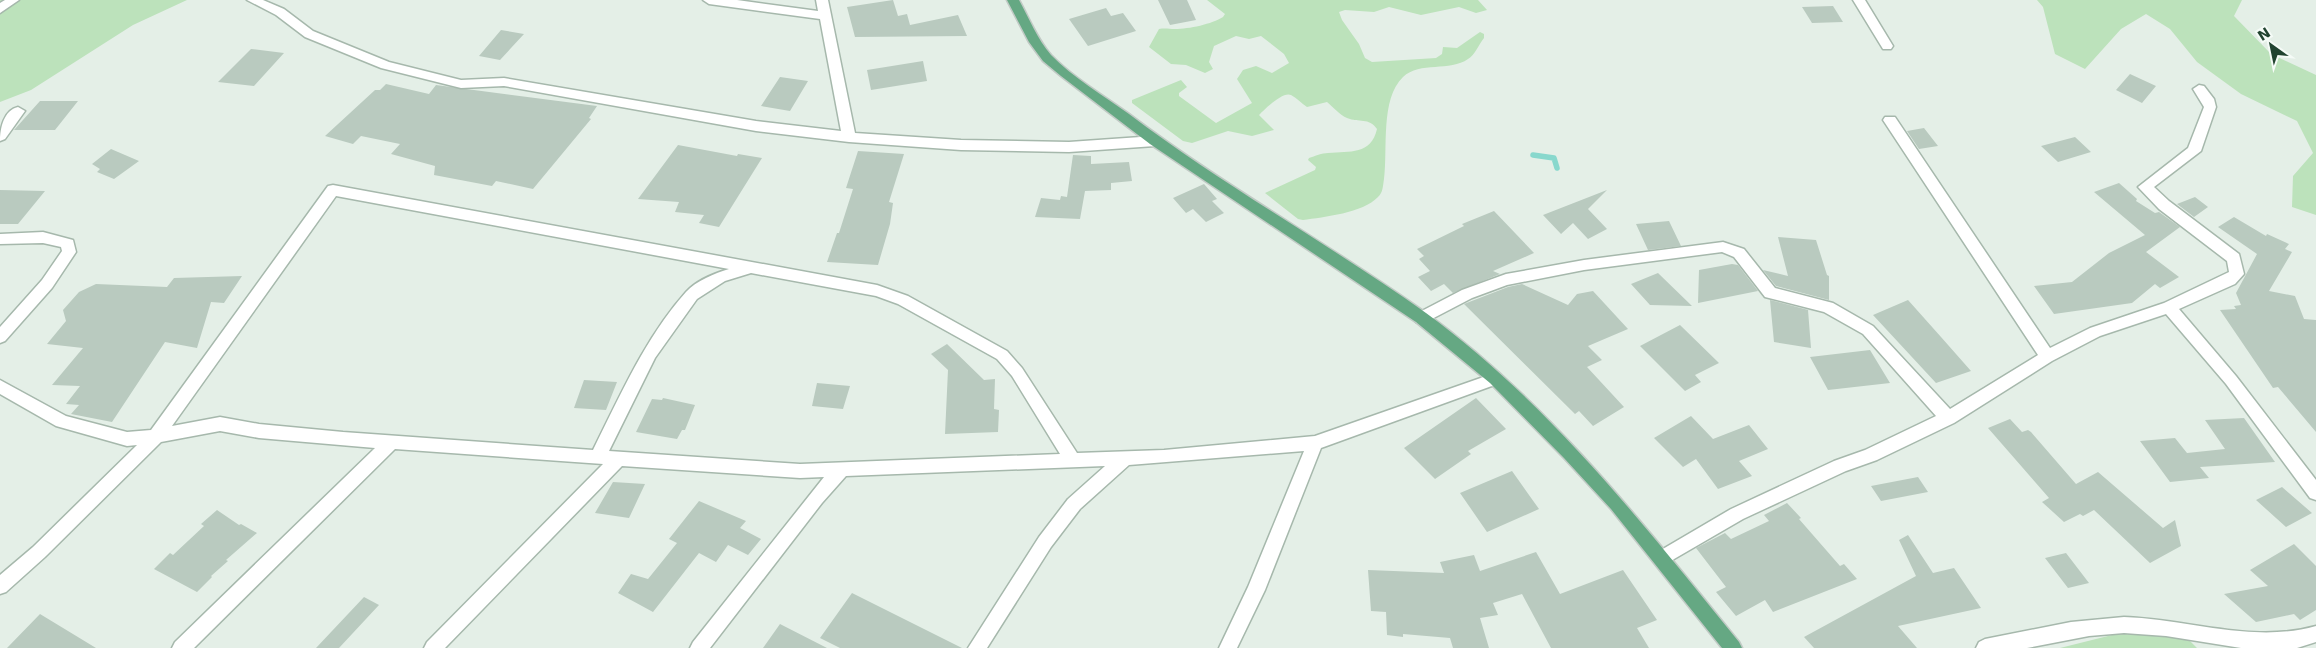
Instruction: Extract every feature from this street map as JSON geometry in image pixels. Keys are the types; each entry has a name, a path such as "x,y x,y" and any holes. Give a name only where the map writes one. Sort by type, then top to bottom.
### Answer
{"main road":[{"path":"1014,0 1033,39 1048,58 1065,73 1155,142 1421,318 1494,379 1570,453 1662,558 1733,648"}],"street":[{"path":"0,9 13,0"},
{"path":"253,0 280,12 309,34 385,65 461,84 504,82 756,126 849,137 961,145 1060,147 1155,142"},
{"path":"709,0 826,16"},
{"path":"822,0 849,137"},
{"path":"1858,0 1887,46"},
{"path":"1662,558 1737,514 1840,466 1871,455 1948,418 2047,357 2112,325 2169,307 2230,280 2237,274 2234,258 2145,188 2194,150 2210,107 2209,102 2199,89"},
{"path":"0,136 18,111"},
{"path":"1890,120 2047,357"},
{"path":"0,586 39,552 156,436 333,190 877,291 903,300 1002,355 1017,372 1074,462"},
{"path":"0,239 42,237 60,239 68,244 69,252 47,284 0,337"},
{"path":"1421,318 1467,294 1506,280 1584,265 1723,247 1739,253 1770,292 1828,307 1868,330 1948,418"},
{"path":"597,458 649,354 692,295 706,284 720,277 736,271 754,269"},
{"path":"2169,307 2231,380 2316,492"},
{"path":"0,386 62,421 127,439 156,436 220,424 260,431 392,442 800,471 843,468 1074,462 1164,457 1315,443 1494,379"},
{"path":"181,648 392,442"},
{"path":"1228,648 1256,590 1315,443"},
{"path":"434,648 619,458"},
{"path":"977,648 1045,542 1074,504 1126,458"},
{"path":"699,648 816,498 843,468"},
{"path":"1985,648 2099,627 2124,625 2150,626 2256,641 2294,640 2316,634"}],"green space":[{"path":"0,0 187,0 133,25 31,90 0,102"},
{"path":"1207,0 1478,0 1487,10 1476,13 1459,7 1421,15 1389,7 1374,12 1345,10 1339,12 1342,20 1359,44 1365,58 1372,62 1436,58 1442,54 1443,47 1457,48 1480,32 1484,34 1484,38 1475,52 1461,63 1418,69 1403,77 1396,86 1388,111 1384,179 1380,195 1363,207 1353,211 1303,220 1298,219 1265,193 1315,170 1316,167 1308,160 1309,158 1323,154 1358,150 1365,147 1374,137 1377,129 1374,125 1347,118 1327,102 1307,107 1288,94 1274,101 1259,115 1274,130 1252,136 1228,131 1192,143 1183,141 1132,103 1132,100 1181,80 1187,87 1179,93 1179,96 1216,123 1252,103 1237,79 1243,70 1256,66 1272,73 1289,63 1284,54 1261,36 1249,39 1236,36 1214,46 1209,62 1213,69 1205,73 1186,65 1171,64 1149,47 1159,29 1193,27 1213,22 1223,17 1225,14"},
{"path":"2037,0 2242,0 2234,16 2271,54 2316,75 2316,215 2292,207 2293,176 2313,153 2297,121 2241,94 2197,62 2170,29 2146,14 2121,29 2085,69 2055,54 2043,7"},
{"path":"2116,634 2184,635 2197,648 2060,648"}],"building":[{"path":"893,0 898,16 907,14 910,25 958,15 967,36 855,37 847,7"},
{"path":"1158,0 1187,0 1196,20 1170,25"},
{"path":"1833,6 1843,22 1812,23 1802,7"},
{"path":"1106,8 1111,16 1123,13 1136,31 1088,46 1069,19"},
{"path":"501,30 524,34 500,60 479,56"},
{"path":"251,49 284,53 254,86 218,82"},
{"path":"923,61 927,81 871,90 867,70"},
{"path":"2130,74 2156,86 2142,103 2116,90"},
{"path":"780,77 808,81 790,111 761,106"},
{"path":"386,84 429,94 436,85 597,106 589,118 591,119 533,189 496,181 492,186 434,175 435,166 391,154 400,144 361,136 353,144 325,136 375,90 380,90"},
{"path":"40,101 78,101 55,130 14,130"},
{"path":"1924,128 1938,146 1919,149 1907,131"},
{"path":"2075,137 2091,152 2058,162 2041,146"},
{"path":"678,145 737,156 738,154 762,158 719,227 699,223 704,215 675,212 679,202 638,199"},
{"path":"111,149 139,161 114,179 97,172 100,169 92,164"},
{"path":"858,151 904,154 889,202 893,203 890,224 878,265 827,262 837,233 839,233 853,189 846,188"},
{"path":"1073,155 1091,156 1091,164 1129,162 1132,181 1111,183 1111,190 1085,191 1080,219 1035,217 1041,198 1060,200 1061,196 1067,197"},
{"path":"2119,183 2137,199 2136,201 2155,213 2159,212 2180,227 2146,252 2179,277 2160,288 2155,284 2132,303 2054,314 2034,286 2072,282 2109,253 2145,235 2094,192"},
{"path":"1204,184 1217,199 1212,201 1224,213 1206,222 1193,209 1186,213 1173,198"},
{"path":"0,190 45,191 18,224 0,224"},
{"path":"1607,190 1588,209 1607,229 1588,239 1573,223 1561,234 1543,215"},
{"path":"2195,197 2208,207 2194,217 2177,204"},
{"path":"1494,211 1534,253 1493,271 1500,274 1453,293 1444,284 1431,291 1418,277 1430,271 1419,259 1424,256 1417,249 1464,226 1462,224"},
{"path":"2234,217 2266,236 2267,234 2289,244 2285,249 2292,252 2269,291 2295,296 2304,319 2316,320 2316,432 2278,387 2273,388 2220,310 2236,309 2234,306 2241,305 2236,293 2257,254 2218,227"},
{"path":"1669,221 1681,246 1648,250 1636,224"},
{"path":"1778,237 1816,240 1827,275 1829,276 1829,300 1776,286 1763,270 1788,276"},
{"path":"1732,264 1738,265 1758,291 1698,303 1699,270"},
{"path":"1658,273 1692,306 1650,305 1631,284"},
{"path":"242,276 224,303 211,302 197,348 165,342 112,422 71,414 79,405 66,404 80,386 52,385 83,348 47,344 66,321 63,310 79,292 96,284 167,287 174,278"},
{"path":"1522,284 1568,305 1577,294 1593,291 1628,329 1588,346 1602,360 1587,367 1624,407 1593,426 1579,411 1575,414 1464,304 1508,287"},
{"path":"1770,300 1816,312 1808,310 1811,348 1774,342"},
{"path":"1908,300 1971,371 1936,383 1873,315"},
{"path":"1680,325 1719,363 1695,375 1701,382 1685,391 1640,346"},
{"path":"947,344 984,380 995,379 994,409 999,410 998,432 945,434 948,370 931,354"},
{"path":"1870,350 1890,383 1828,390 1810,357"},
{"path":"584,380 617,382 606,410 574,408"},
{"path":"817,383 850,386 843,409 812,406"},
{"path":"663,398 695,405 685,430 682,430 677,439 636,432 652,399 662,400"},
{"path":"1476,398 1506,429 1468,451 1471,454 1435,479 1404,448"},
{"path":"1691,416 1713,439 1749,425 1768,449 1739,461 1752,476 1718,489 1696,459 1683,467 1654,438"},
{"path":"2244,418 2275,462 2200,467 2209,478 2170,482 2140,441 2175,438 2187,453 2225,449 2205,420"},
{"path":"2010,419 2022,432 2028,430 2031,432 2076,484 2098,472 2163,528 2175,520 2181,546 2150,563 2094,510 2064,522 2042,502 2049,498 1988,428"},
{"path":"1512,471 1539,509 1487,532 1460,493"},
{"path":"1918,477 1928,492 1881,501 1871,486"},
{"path":"613,482 645,484 629,518 595,513"},
{"path":"2282,487 2312,513 2286,527 2256,500"},
{"path":"699,501 746,521 740,528 761,539 748,555 728,545 716,562 699,553 653,612 618,593 631,574 648,579 677,543 669,539"},
{"path":"1787,503 1840,566 1844,564 1857,579 1773,612 1765,600 1736,616 1716,592 1726,587 1696,548 1725,533 1731,539 1769,521 1764,515"},
{"path":"217,510 239,525 241,524 257,533 226,560 228,561 197,592 154,569 170,553 173,555 204,526 201,524"},
{"path":"1908,535 1933,573 1954,568 1981,608 1898,626 1917,648 1814,648 1804,637 1916,576 1899,540"},
{"path":"2294,544 2316,566 2316,610 2300,620 2294,614 2256,622 2224,594 2268,586 2250,570"},
{"path":"1536,552 1560,594 1623,570 1657,620 1637,628 1649,648 1551,648 1522,594 1493,603 1498,615 1480,618 1489,648 1453,648 1450,638 1403,634 1403,637 1387,635 1386,612 1371,611 1368,570 1444,573 1440,562 1474,555 1480,571"},
{"path":"2066,553 2089,583 2068,588 2045,558"},
{"path":"852,593 962,648 840,648 820,638"},
{"path":"364,597 379,605 339,648 316,648"},
{"path":"40,614 96,648 7,648"},
{"path":"780,624 827,648 763,648"}],"waterway":[{"path":"1533,155 1554,158 1557,168"}]}
